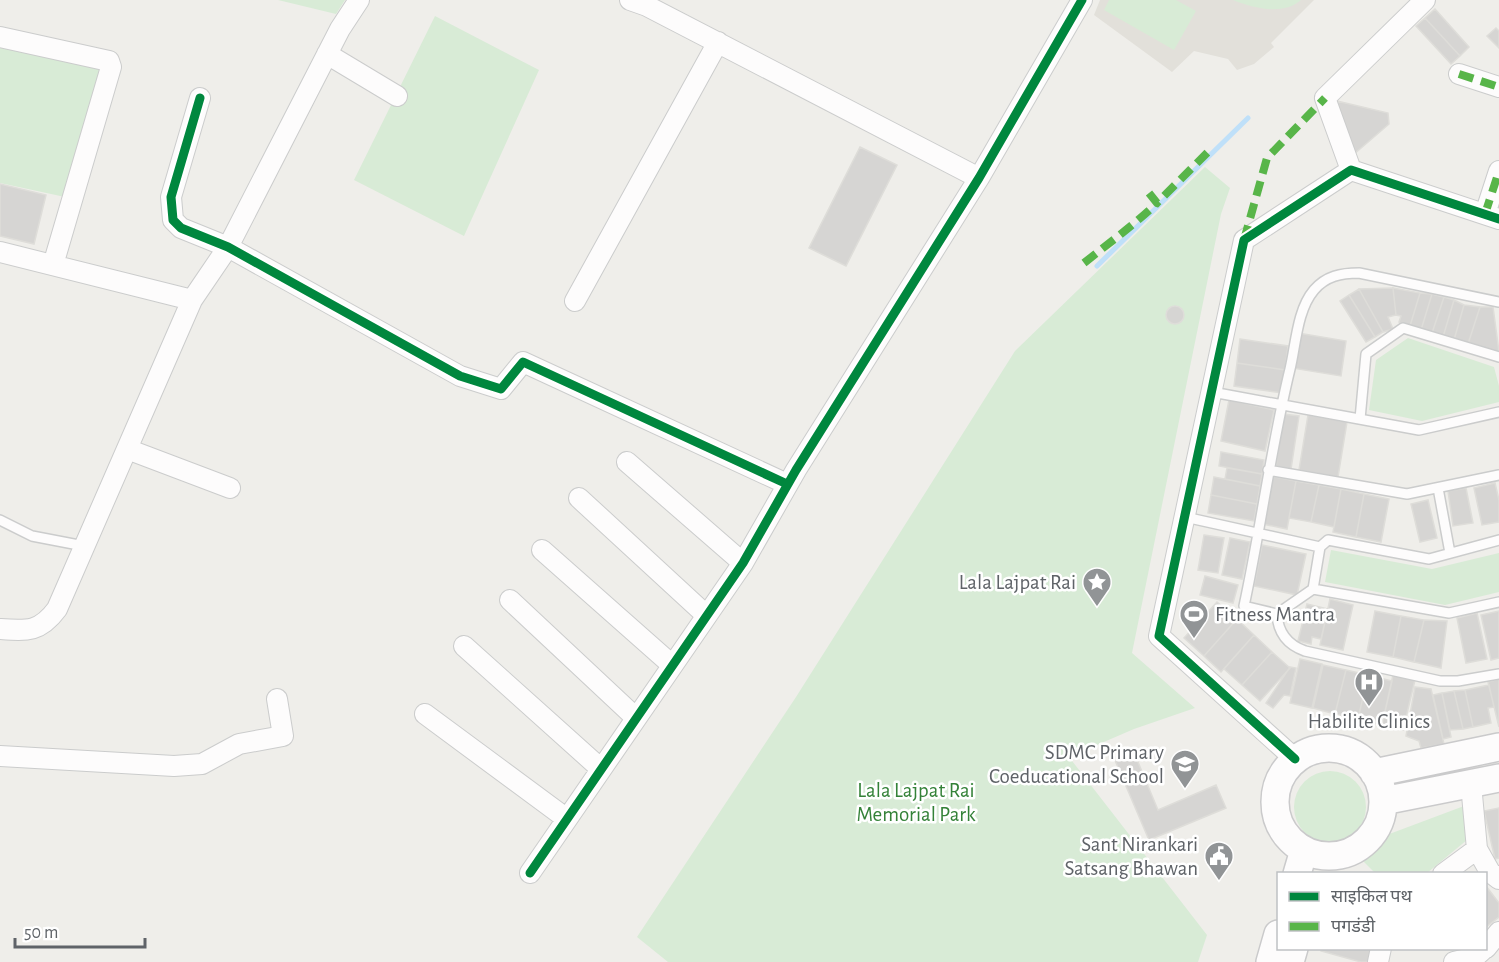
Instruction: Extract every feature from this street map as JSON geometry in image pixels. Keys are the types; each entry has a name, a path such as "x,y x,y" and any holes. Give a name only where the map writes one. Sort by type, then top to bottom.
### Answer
{"street":[{"path":"0,629 27,631 46,624 57,609 192,300 228,247 327,54 359,0"},
{"path":"530,873 742,563 787,484 979,178 1082,0"},
{"path":"642,2 979,178"},
{"path":"1351,170 1325,98 1421,11"},
{"path":"0,37 109,61 111,67 53,266"},
{"path":"575,301 718,42"},
{"path":"327,54 397,96"},
{"path":"1459,74 1499,87"},
{"path":"200,98 171,197 172,220 181,228 228,247 460,376 501,389 524,362 787,484"},
{"path":"1351,170 1492,217 1499,171"},
{"path":"1295,759 1159,636 1244,240 1351,170"},
{"path":"0,252 192,300"},
{"path":"127,449 230,488"},
{"path":"627,462 742,563"},
{"path":"579,498 706,615"},
{"path":"542,550 672,665"},
{"path":"510,600 636,718"},
{"path":"464,646 601,769"},
{"path":"0,756 174,766 202,764 239,744 283,736 277,699"},
{"path":"425,714 567,819"},
{"path":"1374,773 1499,747"},
{"path":"1318,748 1340,749 1359,757 1374,773 1383,801 1376,828 1364,843 1348,852 1311,863 1284,832 1275,806 1279,780 1295,759 1318,748"},
{"path":"1383,801 1499,778"},
{"path":"1471,784 1477,849 1490,872 1499,879"},
{"path":"1444,872 1477,849"},
{"path":"1487,946 1499,932"},
{"path":"1270,962 1277,938"},
{"path":"1454,962 1475,957 1483,950"}],"lane":[{"path":"1499,303 1359,273 1345,273 1324,280 1312,293 1301,319 1281,405 1244,606 1277,614 1313,589 1449,613 1499,602"},
{"path":"1360,419 1366,354 1403,328 1499,357"},
{"path":"1249,399 1250,388"},
{"path":"1212,392 1419,430 1499,412"},
{"path":"1268,470 1407,494 1499,475"},
{"path":"1438,488 1450,553"},
{"path":"1184,517 1320,547"},
{"path":"0,520 32,536 84,546"},
{"path":"1313,589 1320,547 1328,540 1429,559 1499,540"},
{"path":"1277,614 1282,634 1292,646 1305,651 1440,681 1499,674"}],"shaded area":[{"path":"1100,0 1314,0 1271,43 1274,47 1254,64 1237,70 1228,59 1194,51 1172,72 1094,15"}],"green space":[{"path":"278,0 345,0 336,14"},
{"path":"1109,0 1176,0 1196,11 1174,50 1104,10"},
{"path":"1233,0 1301,0 1286,8 1268,9"},
{"path":"435,16 539,70 464,236 354,180"},
{"path":"0,40 104,63 65,197 0,183"},
{"name":"Lala Lajpat Rai Memorial Park","path":"1205,167 1230,188 1221,214 1132,653 1195,708 1134,729 1069,757 1207,935 1198,962 668,962 637,937 796,697 1015,351"},
{"path":"1408,338 1494,367 1499,386 1499,402 1422,421 1369,410 1376,360"},
{"path":"1331,550 1432,569 1499,553 1499,592 1445,605 1325,582"},
{"path":"1330,771 1350,777 1360,787 1366,807 1360,827 1350,837 1330,843 1310,837 1300,827 1294,807 1300,787 1310,777"},
{"path":"1464,806 1473,835 1428,872 1374,872 1358,856 1384,836"}],"building":[{"path":"1435,9 1469,47 1460,56 1425,18"},
{"path":"1425,18 1460,56 1451,64 1416,26"},
{"path":"1496,28 1499,31 1499,48 1487,36"},
{"path":"1337,101 1388,113 1389,124 1353,155"},
{"path":"860,147 897,165 846,266 809,248"},
{"path":"0,184 46,195 34,244 0,236"},
{"path":"1393,288 1420,293 1410,326 1399,322 1401,316 1396,315"},
{"path":"1393,288 1396,315 1388,317 1393,329 1383,332 1359,289"},
{"path":"1359,289 1383,332 1375,337 1349,295"},
{"path":"1420,293 1432,294 1421,330 1410,326"},
{"path":"1432,294 1444,297 1432,333 1421,330"},
{"path":"1349,295 1375,337 1366,342 1340,301"},
{"path":"1444,297 1454,300 1443,337 1432,333"},
{"path":"1454,300 1464,305 1454,340 1443,337"},
{"path":"1464,305 1480,307 1468,344 1454,340"},
{"path":"1171,306 1179,306 1184,311 1182,322 1171,324 1166,319 1166,311"},
{"path":"1480,307 1493,307 1499,352 1468,344"},
{"path":"1298,333 1346,341 1341,376 1292,368"},
{"path":"1240,339 1288,346 1285,370 1237,363"},
{"path":"1237,363 1285,370 1282,393 1234,386"},
{"path":"1229,400 1274,410 1265,451 1221,441"},
{"path":"1283,414 1299,416 1291,469 1276,466"},
{"path":"1308,415 1347,422 1338,477 1299,470"},
{"path":"1221,452 1264,460 1262,474 1219,466"},
{"path":"1227,468 1262,474 1260,486 1225,479"},
{"path":"1271,476 1296,481 1287,529 1262,524"},
{"path":"1214,477 1260,486 1257,504 1211,495"},
{"path":"1296,481 1319,485 1311,522 1289,518"},
{"path":"1495,483 1499,500 1499,522 1482,525 1474,488"},
{"path":"1319,485 1341,489 1334,527 1311,522"},
{"path":"1466,488 1473,523 1453,526 1448,491"},
{"path":"1341,489 1364,494 1356,537 1333,532"},
{"path":"1364,494 1389,499 1381,542 1356,537"},
{"path":"1211,495 1257,504 1254,521 1208,513"},
{"path":"1428,500 1437,538 1420,542 1411,504"},
{"path":"1204,535 1224,538 1218,573 1198,570"},
{"path":"1230,538 1250,542 1242,579 1222,575"},
{"path":"1262,545 1306,554 1297,595 1254,586"},
{"path":"1205,576 1238,585 1233,603 1200,595"},
{"path":"1330,599 1353,605 1343,650 1320,645"},
{"path":"1217,602 1237,619 1204,656 1184,638"},
{"path":"1307,604 1328,609 1321,639 1312,637 1311,644 1298,641"},
{"path":"1375,611 1401,616 1393,657 1367,652"},
{"path":"1499,611 1499,658 1491,660 1481,615"},
{"path":"1477,613 1487,659 1466,663 1457,618"},
{"path":"1401,616 1424,620 1414,662 1393,657"},
{"path":"1237,619 1254,635 1221,672 1204,656"},
{"path":"1424,620 1447,621 1441,668 1414,662"},
{"path":"1254,635 1272,652 1242,685 1224,669"},
{"path":"1272,652 1290,668 1260,701 1242,685"},
{"path":"1300,659 1322,664 1312,708 1290,703"},
{"path":"1323,665 1346,670 1335,714 1313,708"},
{"path":"1290,667 1296,668 1290,696 1284,695 1273,708 1266,703"},
{"path":"1346,670 1368,675 1358,719 1335,714"},
{"path":"1368,675 1392,681 1382,725 1358,719"},
{"path":"1393,675 1415,680 1403,730 1382,725"},
{"path":"1499,679 1499,727 1488,682"},
{"path":"1489,685 1494,707 1488,708 1491,723 1473,727 1465,690"},
{"path":"1415,687 1431,689 1444,744 1421,748 1419,741 1406,736"},
{"path":"1465,690 1473,727 1463,729 1454,691"},
{"path":"1454,691 1463,729 1450,730 1442,693"},
{"path":"1442,693 1451,737 1443,739 1433,695"},
{"path":"1133,750 1158,810 1216,785 1226,808 1149,840 1114,758"},
{"path":"1499,808 1499,858 1495,859 1484,811"},
{"path":"1487,887 1499,903 1499,917 1487,926"},
{"path":"1376,950 1373,962 1361,962 1321,951"}],"waterway":[{"path":"1097,266 1248,118"}],"marked path":[{"path":"1459,74 1499,87"},
{"path":"1244,240 1267,158 1325,98"},
{"path":"1149,193 1157,203 1208,152"},
{"path":"1485,214 1499,171"},
{"path":"1084,263 1157,203"}],"cycle path":[{"path":"530,873 743,563 796,470 979,178 1082,0"},
{"path":"200,98 171,197 173,220 181,228 228,247 460,376 501,389 523,362 787,484"},
{"path":"1295,759 1159,636 1244,240 1351,170 1499,219"}],"place":[{"name":"Lala Lajpat Rai","path":"1097,608"},
{"name":"Fitness Mantra","path":"1194,640"},
{"name":"Habilite Clinics","path":"1369,708"},
{"name":"SDMC Primary Coeducational School","path":"1185,790"},
{"name":"Sant Nirankari Satsang Bhawan","path":"1219,882"}]}
